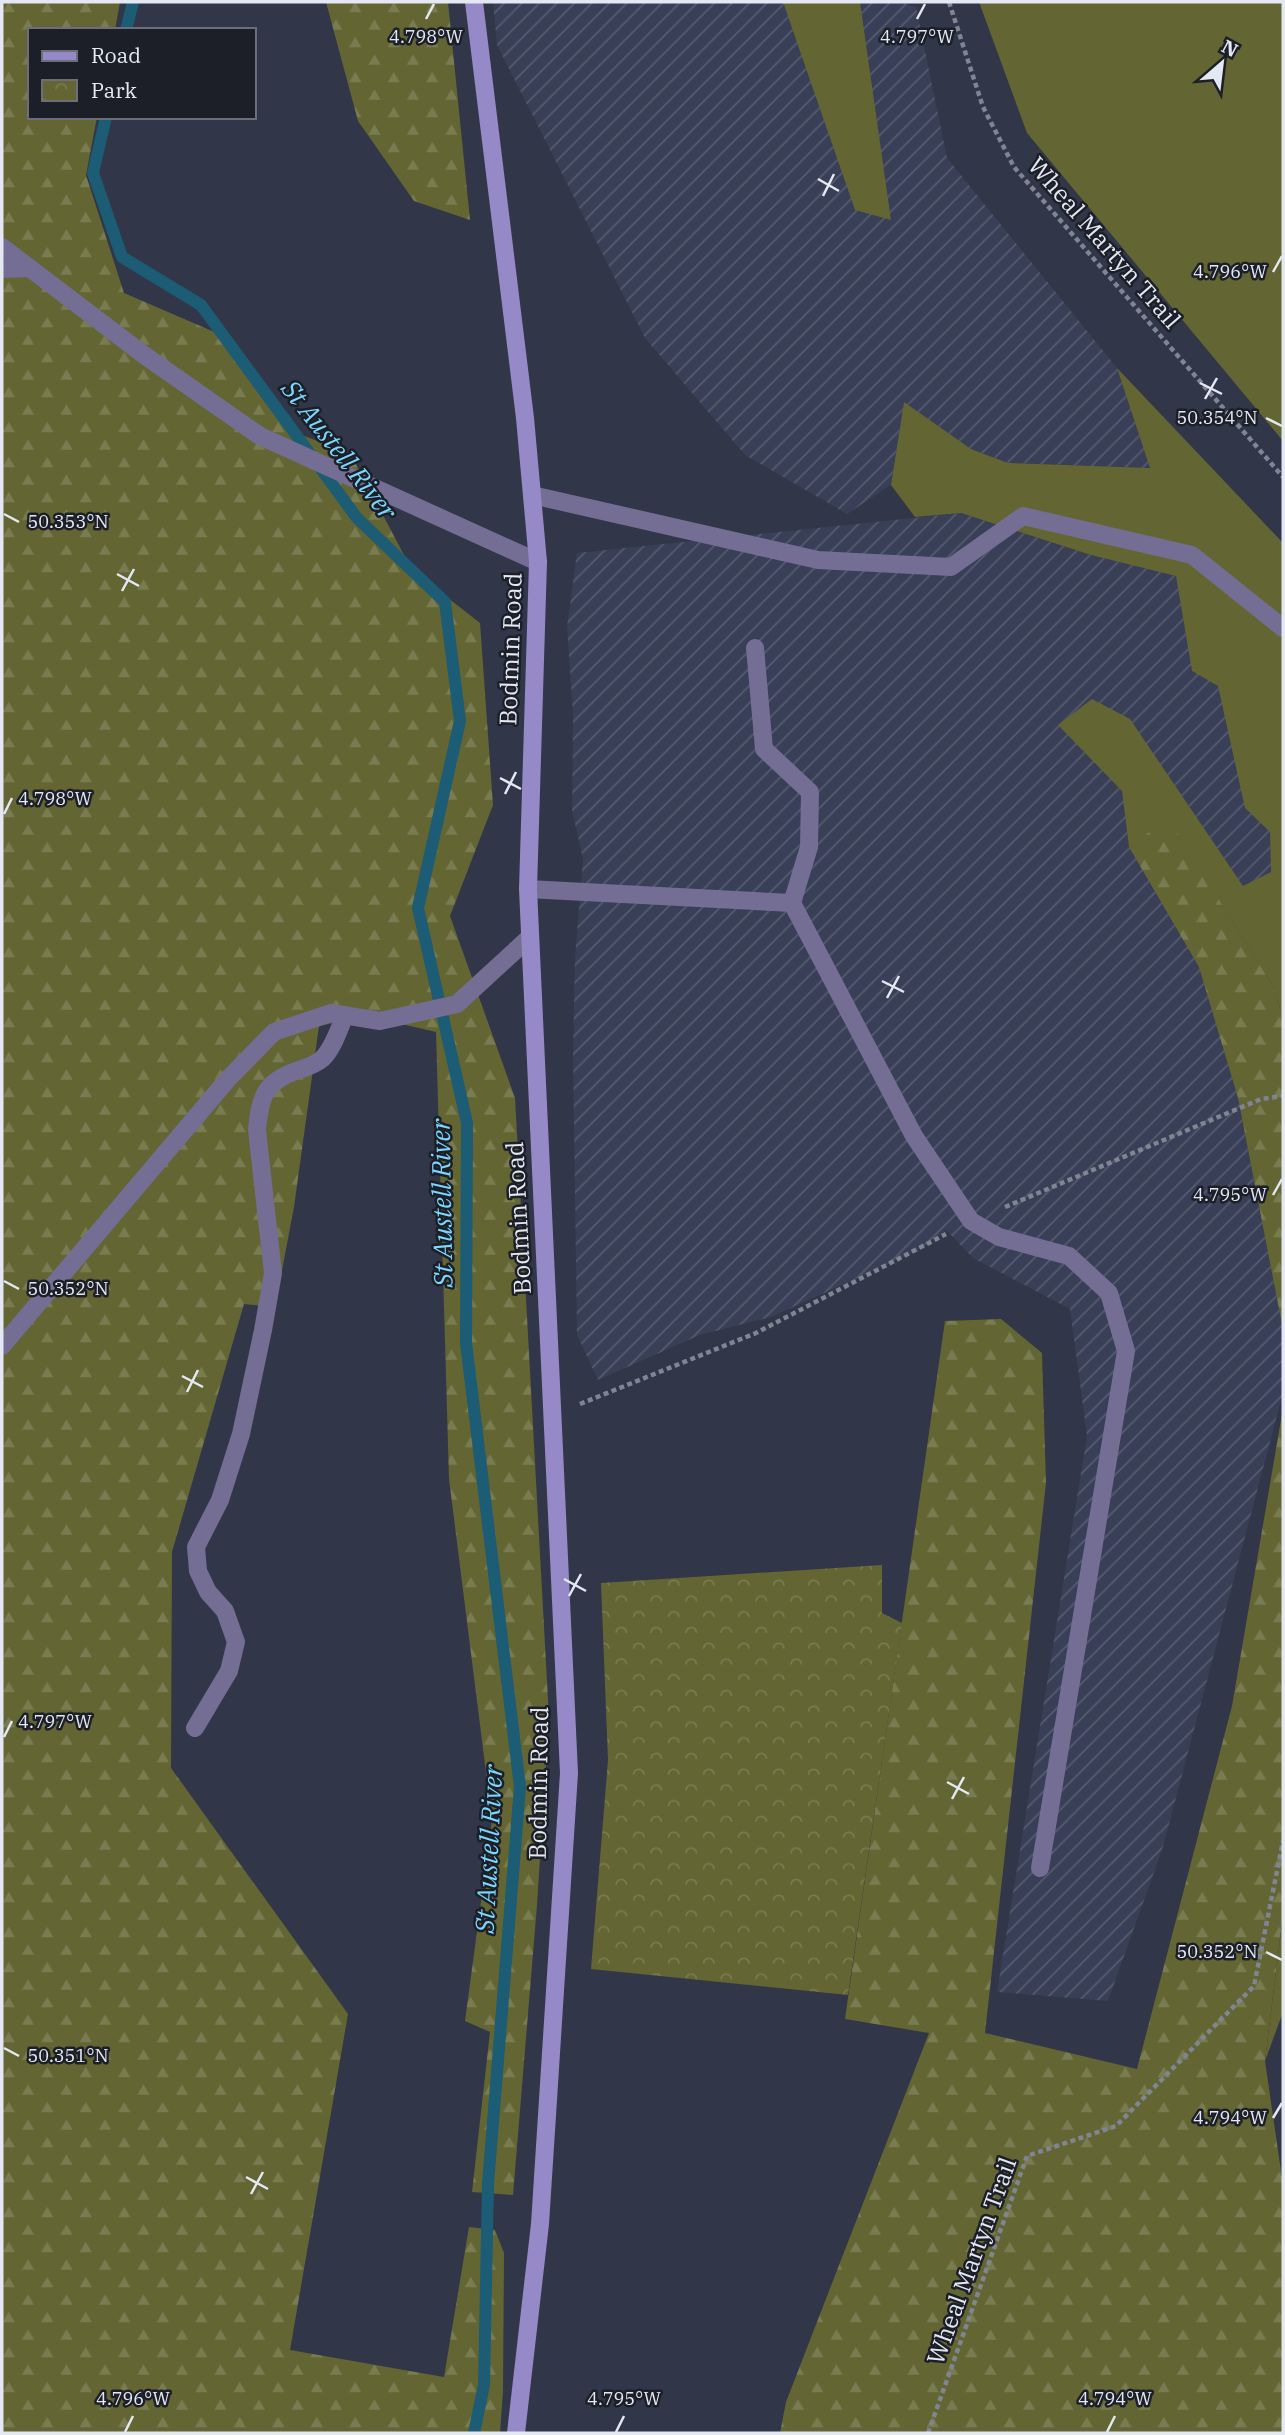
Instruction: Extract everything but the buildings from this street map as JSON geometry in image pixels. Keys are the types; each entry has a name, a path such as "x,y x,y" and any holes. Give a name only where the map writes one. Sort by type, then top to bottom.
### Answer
{"main road":[{"name":"Bodmin Road","path":"474,2 524,405 538,562 527,889 569,1773 540,2224 516,2433"}],"lane":[{"path":"2,247 144,355 260,436 538,562"},
{"path":"2,269 30,268"},
{"path":"532,495 818,560 951,567 1023,516 1192,555 1283,628"},
{"path":"755,648 764,749 810,792 809,847 792,903 914,1136 971,1222 999,1237 1069,1256 1109,1293 1126,1351 1041,1868"},
{"path":"527,889 792,903"},
{"path":"2,1346 228,1079 274,1032 331,1013 380,1021 457,1004 530,937"},
{"path":"195,1728 229,1671 236,1642 225,1611 208,1592 198,1571 196,1547 220,1500 241,1434 272,1273 257,1130 259,1112 270,1084 280,1076 321,1059 329,1050 345,1015"}],"path":[{"name":"Wheal Martyn Trail","path":"948,2 983,107 1014,167 1283,477"},
{"path":"552,1415 756,1333 971,1222 1261,1099 1283,1096"},
{"name":"Wheal Martyn Trail","path":"928,2433 1027,2156 1116,2126 1254,1986 1283,1841"}],"shaded area":[{"path":"493,2 902,2 916,7 947,158 1117,368 1151,468 1008,463 971,449 904,403 891,485 847,514 745,455 645,338 497,45"},
{"path":"961,513 1091,555 1203,582 1283,788 1283,1087 1238,1098 1283,1330 1283,1393 1163,1847 1108,2001 997,1992 1087,1436 1070,1309 973,1258 946,1230 917,1251 771,1317 700,1335 598,1380 577,1335 573,1055 575,957 583,859 572,810 573,714 567,627 577,553"}],"green space":[{"path":"2,2 120,2 115,28 28,28 28,119 97,119 86,175 124,293 219,334 288,430 350,453 412,570 480,623 493,805 450,916 515,1098 549,1718 537,1905 513,2195 472,2192 490,2032 465,2021 492,1820 449,1479 436,1032 367,1016 319,1026 294,1207 275,1307 244,1304 172,1552 171,1768 348,2014 290,2350 444,2377 469,2227 495,2230 504,2253 500,2433 2,2433"},
{"path":"326,2 448,2 470,220 414,201 358,121"},
{"path":"783,2 860,2 891,220 855,210"},
{"path":"979,2 1283,2 1283,441 1027,133"},
{"path":"1117,368 1283,543 1283,1019 1273,986 1168,819 1129,847 1122,791 1058,725 1092,699 1130,719 1243,886 1271,872 1270,832 1245,808 1218,686 1192,671 1176,576 1091,555 961,513 915,517 891,485 904,402 971,449 1008,463 1150,468"},
{"path":"1168,818 1273,986 1283,1019 1283,1330 1238,1098 1199,967 1129,847"},
{"path":"1001,1319 1042,1353 1046,1483 985,2033 1137,2069 1232,1706 1283,1408 1283,1914 1265,2061 1283,2185 1283,2433 780,2433 786,2402 929,2033 845,2019 945,1321"},
{"path":"882,1565 882,1613 902,1623 848,1995 591,1969 608,1760 601,1583"},
{"path":"1283,1923 1283,2012 1265,2061 1280,1939"}],"waterway":[{"name":"St Austell River","path":"126,28 133,2"},
{"name":"St Austell River","path":"106,119 93,173 122,257 201,305 357,518 445,602 460,721 418,908 467,1123 466,1343 520,1787 488,2184 484,2385 474,2433"}]}
